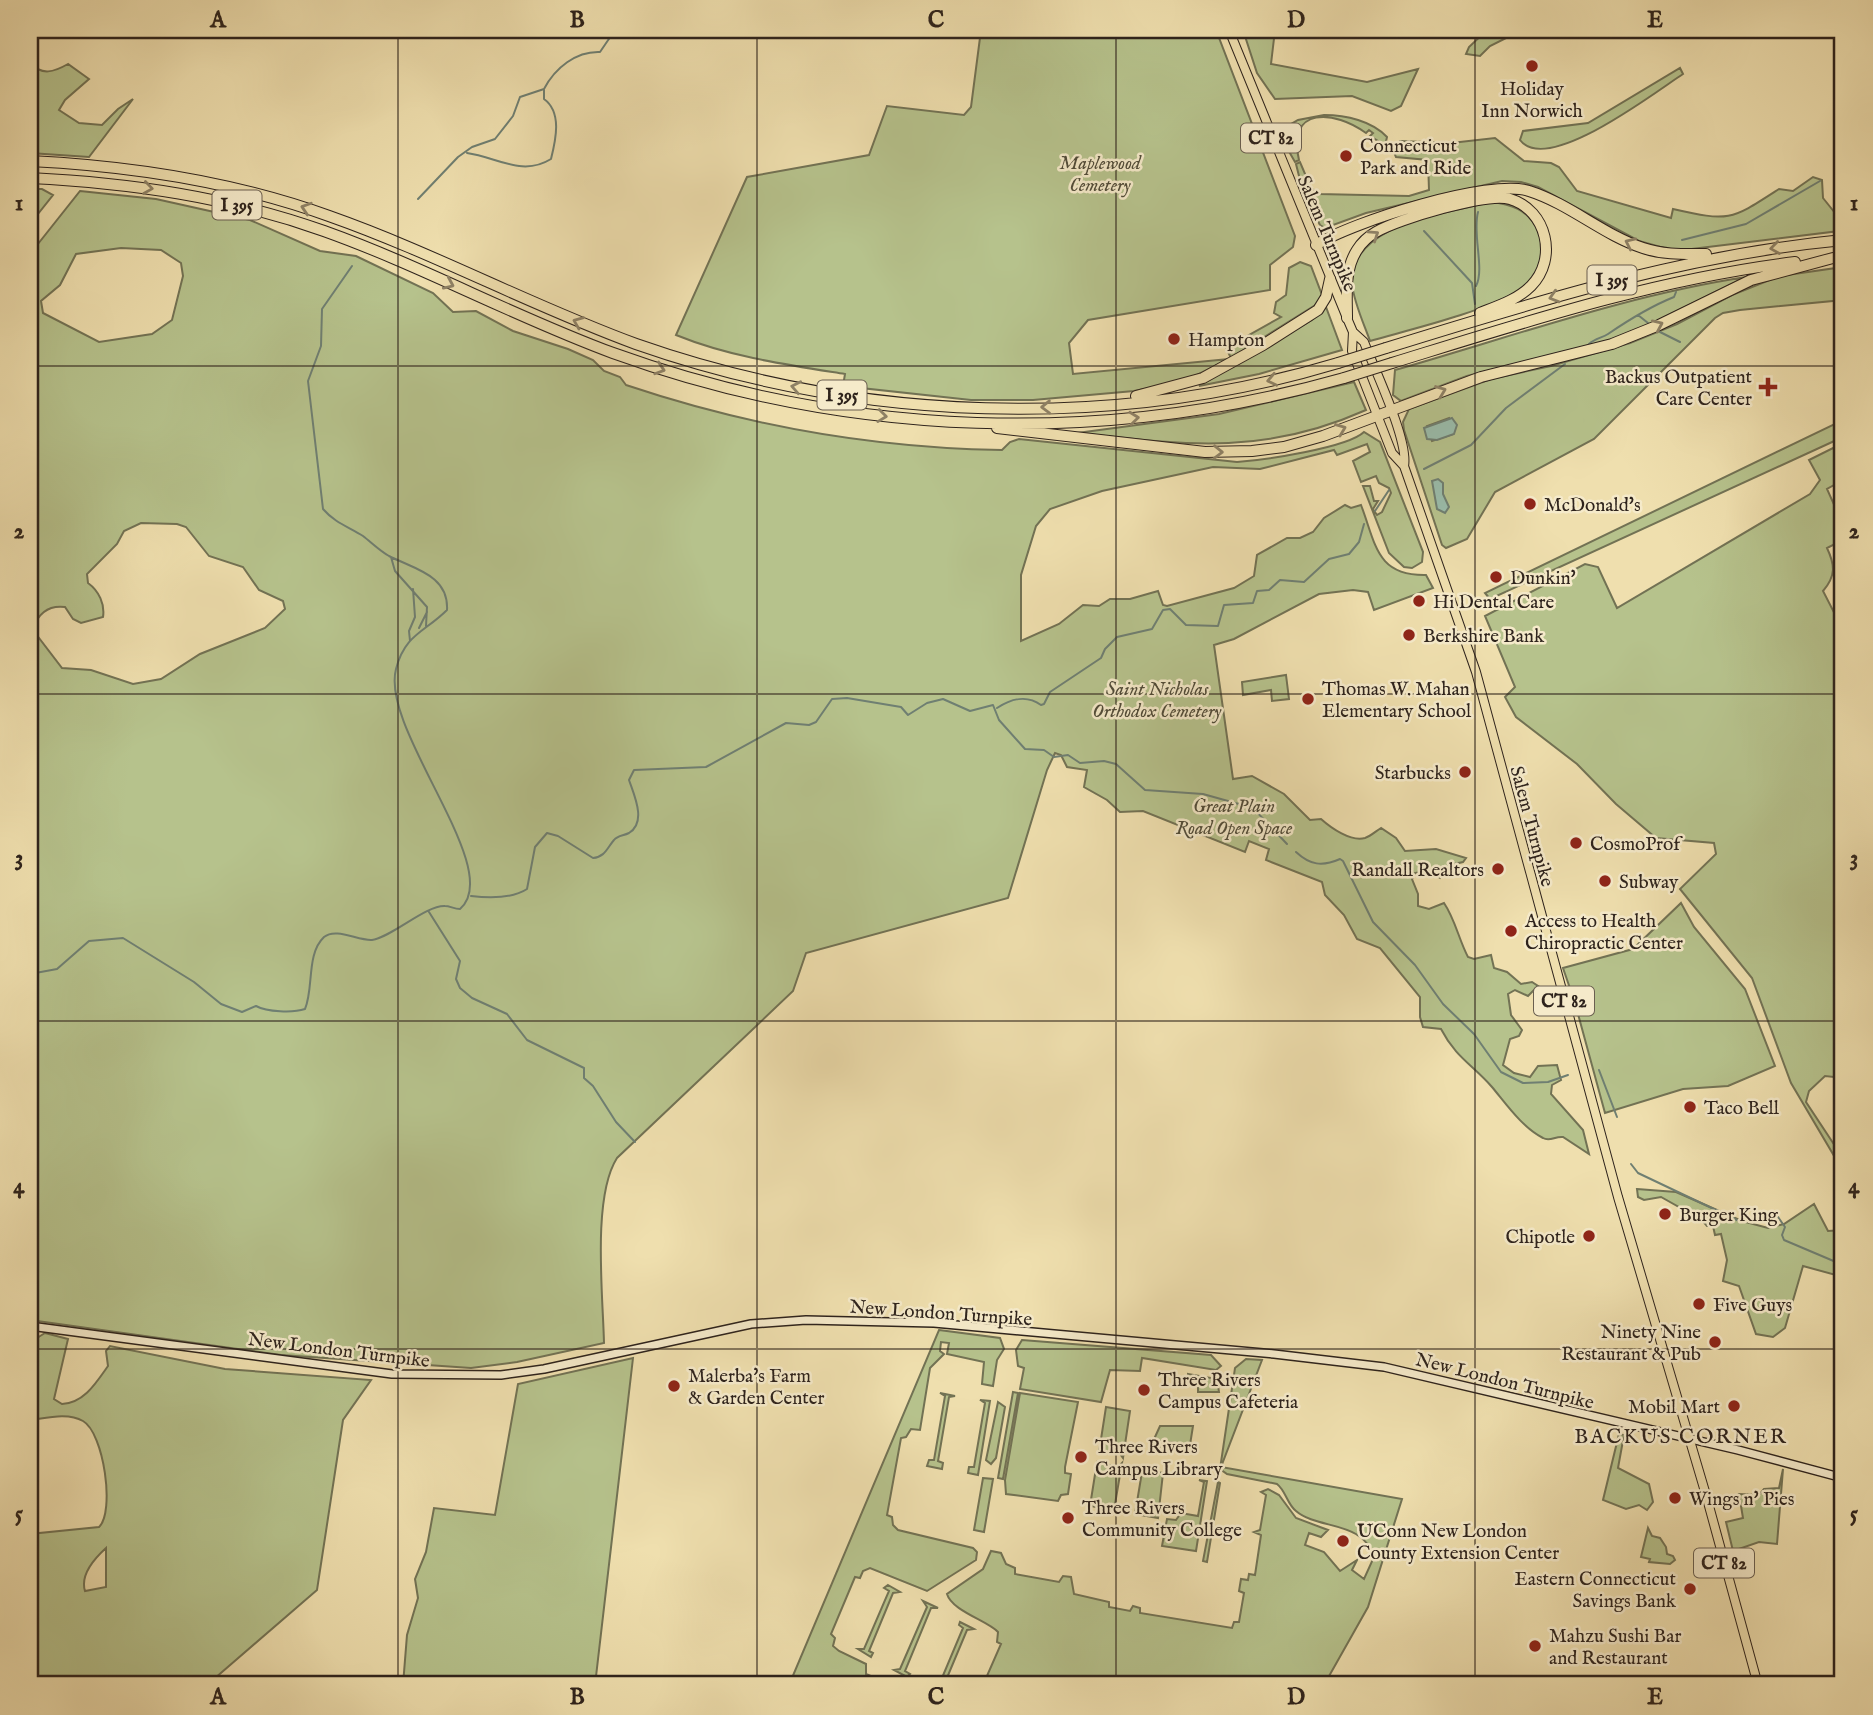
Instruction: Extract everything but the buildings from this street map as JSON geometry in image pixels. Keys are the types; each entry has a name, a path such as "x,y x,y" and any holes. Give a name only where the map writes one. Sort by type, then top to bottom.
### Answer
{"highway":[{"name":"I 395","path":"30,161 76,163 207,181 305,207 356,226 595,329 670,355 760,380 846,396 932,405 1030,408 1116,403 1229,388 1338,363 1600,283 1720,257 1843,240"},
{"name":"I 395","path":"30,178 80,181 196,196 302,224 365,247 578,339 662,369 730,389 848,412 980,424 1077,422 1154,416 1265,398 1344,378 1636,291 1739,270 1838,257"},
{"path":"1316,245 1383,217 1502,187 1535,193 1640,247 1675,255 1720,257"},
{"path":"1347,318 1350,263 1359,247 1373,234 1482,198 1501,197 1520,203 1537,218 1545,236 1546,255 1540,275 1512,299 1458,320 1444,330"},
{"path":"980,424 1010,431 1234,452 1263,450 1303,442 1481,377 1612,344 1654,327 1751,280 1838,257"},
{"path":"1116,403 1198,380 1237,360 1314,313 1325,300 1330,279"}],"main road":[{"name":"Salem Turnpike","path":"1229,30 1330,279 1353,332 1364,342 1405,449 1404,466 1476,672 1609,1164 1690,1440"},
{"name":"Salem Turnpike","path":"1353,332 1351,349 1393,457 1404,466"},
{"name":"New London Turnpike","path":"30,1326 384,1373 443,1376 501,1375 544,1369 751,1324 806,1320 934,1323 1274,1354 1384,1367 1843,1478"},
{"name":"CT 82","path":"1690,1440 1758,1685"}],"green space":[{"name":"Maplewood Cemetery","path":"981,30 1216,30 1295,236 1293,247 1270,265 1270,290 1088,320 1069,343 1073,374 1229,359 1195,376 1134,391 1033,400 971,400 843,386 845,374 738,355 676,335 747,177 869,155 887,106 964,115 971,107"},
{"path":"1243,30 1275,30 1271,64 1367,82 1418,69 1401,106 1391,111 1352,96 1275,99 1257,73"},
{"path":"1487,30 1522,30 1490,46 1480,56 1466,54 1469,47"},
{"path":"30,63 44,71 68,64 89,79 65,100 59,110 79,123 102,125 133,99 89,157 30,153"},
{"path":"1680,68 1683,74 1626,112 1576,140 1553,147 1534,148 1520,140 1523,131 1588,123"},
{"path":"1324,115 1350,118 1381,131 1387,137 1384,150 1383,144 1370,136 1373,133 1369,130 1366,133 1354,125 1328,117 1316,118 1306,122 1300,130 1297,142 1299,160 1295,162 1283,141 1286,127 1298,120"},
{"path":"1495,138 1524,161 1551,163 1559,167 1577,191 1671,218 1673,209 1707,216 1729,216 1779,189 1793,191 1813,177 1822,180 1823,198 1839,218 1839,231 1675,251 1639,241 1538,187 1521,182 1502,181 1366,213 1325,228 1320,225 1303,192 1296,164 1300,162 1311,188 1319,194 1409,196 1429,190 1428,160 1396,157 1394,152 1400,141 1451,143"},
{"path":"30,189 42,189 53,195 30,224"},
{"path":"80,191 156,199 250,220 320,251 356,256 433,293 453,312 476,311 513,331 568,349 593,360 604,371 620,377 626,385 765,423 859,439 906,445 1002,450 1010,442 1019,439 1237,462 1323,448 1355,438 1364,432 1380,442 1423,552 1422,562 1412,568 1404,567 1389,553 1363,486 1370,486 1374,501 1378,501 1373,509 1377,515 1382,512 1391,493 1389,488 1379,483 1376,476 1361,482 1353,461 1370,452 1367,444 1337,455 1334,450 1260,469 1213,467 1102,491 1050,509 1036,526 1021,575 1021,641 1059,624 1083,605 1099,606 1110,599 1130,599 1158,591 1163,605 1167,606 1234,588 1254,576 1257,555 1287,538 1300,538 1313,532 1324,518 1345,505 1351,508 1361,505 1375,545 1387,564 1409,574 1426,575 1433,588 1374,610 1368,592 1353,590 1319,594 1234,639 1214,645 1233,779 1252,776 1284,794 1310,820 1321,819 1348,836 1365,838 1381,828 1396,838 1405,851 1436,849 1466,858 1463,862 1450,865 1440,878 1428,870 1415,873 1412,879 1418,894 1418,906 1429,909 1444,903 1468,957 1474,959 1491,955 1494,968 1507,972 1521,984 1532,982 1538,986 1528,996 1515,990 1508,994 1511,1015 1522,1030 1519,1036 1510,1039 1503,1065 1514,1073 1530,1077 1538,1066 1557,1065 1561,1080 1552,1085 1551,1094 1583,1130 1589,1154 1563,1137 1548,1139 1535,1133 1459,1054 1441,1029 1423,1027 1420,997 1380,948 1357,939 1344,915 1325,895 1322,882 1266,860 1269,849 1249,841 1245,852 1143,811 1120,812 1107,800 1084,787 1087,770 1067,767 1061,755 1055,753 1047,770 1008,898 806,953 793,991 617,1158 609,1175 602,1221 604,1343 517,1362 471,1368 281,1355 30,1320 30,254","holes":["121,248 161,250 181,263 183,276 172,320 152,334 99,342 43,313 41,301 60,285 76,254","141,523 177,524 186,527 209,556 243,567 259,590 283,601 285,609 265,628 200,654 161,679 133,684 91,670 62,668 36,634 33,628 35,622 45,611 54,607 65,607 73,619 81,623 103,617 100,598 88,583 87,574 117,544 124,531"]},
{"path":"1490,202 1505,204 1524,212 1538,230 1542,247 1539,264 1525,286 1503,299 1446,320 1370,341 1352,284 1355,263 1366,247 1383,234 1403,225"},
{"path":"1300,262 1311,266 1322,295 1317,304 1231,358 1226,348 1281,317 1274,313 1276,302 1286,295 1289,268"},
{"path":"1843,267 1843,300 1723,313 1594,439 1495,492 1467,539 1446,548 1442,545 1404,430 1403,422 1409,409 1491,379 1551,366 1630,343 1677,324 1732,295 1780,276","holes":["1449,418 1453,434 1432,441 1427,426"]},
{"path":"1746,277 1649,325 1608,341 1467,376 1401,401 1393,395 1395,370 1657,294"},
{"path":"1326,307 1342,350 1259,374 1199,386 1312,320"},
{"path":"1354,382 1366,410 1293,435 1258,441 1189,443 1077,433 1219,414"},
{"path":"1843,420 1843,437 1490,599 1485,593"},
{"path":"1833,448 1843,461 1843,480 1827,489 1836,509 1841,541 1827,548 1833,570 1823,591 1843,630 1843,1078 1825,1076 1809,1091 1806,1102 1843,1158 1843,1171 1791,1083 1752,978 1680,889 1716,854 1714,843 1656,838 1616,804 1577,764 1516,717 1505,697 1515,687 1485,616 1585,564 1598,567 1617,608 1810,494 1820,480 1809,460"},
{"path":"1286,675 1289,699 1272,701 1271,690 1243,695 1242,682"},
{"path":"1681,903 1694,927 1745,989 1775,1066 1728,1086 1683,1089 1605,1113 1563,968 1633,949"},
{"path":"1637,1189 1676,1192 1742,1221 1768,1228 1784,1224 1814,1204 1828,1231 1843,1230 1843,1277 1803,1266 1785,1328 1773,1337 1756,1334 1739,1286 1723,1281 1727,1260 1721,1234 1715,1235 1713,1226 1707,1226 1702,1220 1661,1197 1644,1200 1638,1197"},
{"path":"939,1330 1000,1338 1004,1349 997,1360 993,1386 982,1384 984,1362 947,1354 949,1343 941,1342 940,1351 944,1354 930,1368 920,1430 911,1429 906,1437 901,1438 887,1515 892,1517 893,1525 898,1530 973,1548 977,1552 976,1560 927,1591 870,1568 863,1571 860,1578 855,1577 831,1634 835,1638 833,1646 866,1664 866,1674 892,1685 789,1685"},
{"path":"45,1333 68,1339 54,1399 62,1404 77,1400 94,1385 108,1366 106,1351 110,1346 225,1369 371,1380 343,1420 317,1590 207,1685 30,1685 30,1534 99,1527 104,1519 107,1490 97,1441 83,1421 57,1416 30,1420 30,1358 34,1353 37,1338","holes":["106,1548 106,1587 85,1591 84,1585 90,1567"]},
{"path":"1022,1340 1211,1355 1221,1366 1216,1370 1142,1358 1140,1371 1110,1370 1101,1402 1020,1389 1024,1368 1018,1366 1016,1350"},
{"path":"633,1358 595,1685 403,1685 407,1635 418,1598 415,1579 426,1552 434,1508 495,1515 518,1384"},
{"path":"1246,1359 1262,1360 1221,1467 1402,1499 1368,1607 1324,1685 983,1685 1001,1644 997,1642 998,1632 956,1606 947,1594 983,1569 991,1551 1001,1553 1006,1564 1015,1568 1015,1574 1059,1582 1063,1576 1071,1577 1074,1594 1109,1602 1109,1607 1130,1611 1133,1606 1140,1608 1140,1613 1232,1628 1234,1622 1239,1622 1244,1593 1239,1591 1241,1579 1248,1580 1249,1574 1255,1575 1261,1535 1254,1532 1260,1530 1266,1495 1261,1492 1268,1489 1279,1495 1296,1518 1328,1530 1321,1537 1309,1533 1305,1545 1324,1552 1340,1571 1357,1560 1352,1570 1364,1579 1374,1557 1360,1537 1339,1527 1305,1517 1293,1508 1277,1484 1227,1474 1220,1469 1235,1368"},
{"path":"1188,1374 1217,1379 1219,1392 1198,1392 1198,1384 1188,1383"},
{"path":"1013,1392 1018,1393 1003,1479 998,1478"},
{"path":"940,1393 955,1396 949,1397 938,1461 943,1463 942,1469 927,1466 929,1460 934,1460 945,1396"},
{"path":"1020,1393 1078,1402 1065,1467 1065,1473 1071,1474 1068,1494 1061,1495 1058,1501 1006,1494 1005,1480"},
{"path":"980,1400 990,1401 978,1475 968,1473 969,1467 974,1467 985,1403"},
{"path":"998,1402 1005,1407 996,1458 991,1464 986,1460"},
{"path":"1106,1407 1130,1411 1123,1458 1120,1454 1099,1452"},
{"path":"1160,1426 1193,1426 1190,1445 1161,1441 1159,1449 1150,1448"},
{"path":"1619,1434 1624,1435 1618,1468 1649,1484 1653,1502 1647,1510 1639,1505 1626,1509 1603,1500"},
{"path":"1097,1462 1118,1467 1122,1463 1114,1510 1090,1506"},
{"path":"1783,1469 1777,1544 1759,1542 1733,1551 1726,1522 1743,1518 1739,1494 1759,1495 1764,1489 1779,1488"},
{"path":"1146,1470 1163,1473 1158,1518 1135,1514 1142,1472"},
{"path":"983,1478 993,1479 984,1532 974,1530"},
{"path":"1199,1480 1207,1481 1196,1551 1162,1546 1167,1519 1176,1520 1181,1513 1198,1516 1204,1482"},
{"path":"1218,1482 1220,1483 1207,1562 1203,1561"},
{"path":"1648,1528 1652,1536 1660,1538 1667,1554 1673,1556 1675,1560 1670,1564 1649,1562 1650,1559 1641,1557"},
{"path":"888,1585 900,1592 893,1593 869,1651 873,1653 871,1657 858,1649 864,1649 889,1591 884,1588"},
{"path":"923,1601 938,1608 931,1608 905,1671 910,1674 907,1677 894,1670 900,1669 927,1607"},
{"path":"960,1622 974,1629 967,1630 944,1685 939,1685 963,1628 959,1625"}],"shaded area":[{"path":"1452,418 1457,425 1454,434 1437,440 1427,439 1424,428"},
{"path":"1438,479 1443,483 1443,494 1449,507 1445,513 1437,509 1432,481"}],"waterway":[{"path":"418,199 458,157 472,147 495,139 513,116 520,97 544,89 554,74 567,62 583,54 600,52 615,30"},
{"path":"467,153 520,166 540,164 551,159 556,126 550,104 544,99 544,90"},
{"path":"1682,240 1746,224 1820,181"},
{"path":"1476,286 1479,270 1476,230 1478,212"},
{"path":"1424,231 1472,283 1475,304"},
{"path":"30,974 57,969 89,941 123,938 194,982 221,1004 242,1012 256,1006 273,1011 300,1010 305,1009 308,1001 312,962 318,944 324,937 335,933 366,940 380,938 428,910 447,906 460,909 470,890 467,864 456,832 406,727 396,695 396,669 400,657 410,641 447,610 446,598 436,581 428,575 386,554 323,509 308,381 321,346 322,309 352,266"},
{"path":"1589,344 1674,297 1676,292"},
{"path":"1638,315 1648,323"},
{"path":"1660,332 1680,342"},
{"path":"1424,469 1471,445 1506,408 1565,364"},
{"path":"1375,511 1389,490"},
{"path":"997,708 1019,699 1044,704 1050,692 1101,658 1105,649 1117,637 1152,629 1163,610 1170,609 1186,625 1218,626 1224,605 1253,603 1257,591 1269,590 1280,580 1304,582 1329,559 1349,554 1359,542 1364,524"},
{"path":"391,557 395,571 427,607 426,626"},
{"path":"410,641 409,631 415,617 413,589"},
{"path":"419,628 427,612"},
{"path":"471,896 507,896 527,889 535,847 547,833 558,836 593,858 603,854 616,838 629,833 637,822 638,808 629,780 634,770 706,767 786,723 809,725 816,722 832,699 847,698 901,707 908,715 927,703 943,699 970,711 993,705 999,720 1025,749 1044,750 1054,757 1068,755 1080,763 1104,761 1116,764 1145,790 1203,794 1253,808 1287,844"},
{"path":"1296,852 1306,860 1316,863 1340,859 1343,861 1373,922 1415,965 1443,1004 1474,1034 1501,1072 1523,1083 1548,1082 1568,1075"},
{"path":"429,912 460,961 456,979 460,988 472,998 507,1014 527,1040 584,1068 584,1078 593,1086 616,1122 635,1142"},
{"path":"1599,1070 1617,1117"},
{"path":"1631,1164 1638,1173 1739,1221 1776,1214 1785,1227 1782,1235 1784,1240 1843,1265"}],"place":[{"name":"Holiday Inn Norwich","path":"1532,66"},
{"name":"Connecticut Park and Ride","path":"1346,156"},
{"name":"Hampton","path":"1174,339"},
{"name":"Backus Outpatient Care Center","path":"1768,387"},
{"name":"McDonald's","path":"1530,504"},
{"name":"Dunkin'","path":"1496,577"},
{"name":"Hi Dental Care","path":"1419,601"},
{"name":"Berkshire Bank","path":"1409,635"},
{"name":"Thomas W. Mahan Elementary School","path":"1308,699"},
{"name":"Starbucks","path":"1465,772"},
{"name":"CosmoProf","path":"1576,843"},
{"name":"Randall Realtors","path":"1498,869"},
{"name":"Subway","path":"1605,881"},
{"name":"Access to Health Chiropractic Center","path":"1511,931"},
{"name":"Taco Bell","path":"1690,1107"},
{"name":"Burger King","path":"1665,1214"},
{"name":"Chipotle","path":"1589,1236"},
{"name":"Five Guys","path":"1699,1304"},
{"name":"Ninety Nine Restaurant & Pub","path":"1715,1342"},
{"name":"Malerba's Farm & Garden Center","path":"674,1386"},
{"name":"Three Rivers Campus Cafeteria","path":"1144,1390"},
{"name":"Mobil Mart","path":"1734,1406"},
{"name":"Three Rivers Campus Library","path":"1081,1457"},
{"name":"Wings n' Pies","path":"1675,1498"},
{"name":"Three Rivers Community College","path":"1068,1518"},
{"name":"UConn New London County Extension Center","path":"1343,1541"},
{"name":"Eastern Connecticut Savings Bank","path":"1690,1589"},
{"name":"Mahzu Sushi Bar and Restaurant","path":"1535,1646"}],"district":[{"name":"BACKUS CORNER","path":"1681,1436"}],"park label":[{"name":"Saint Nicholas Orthodox Cemetery","path":"1157,699"},
{"name":"Great Plain Road Open Space","path":"1234,816"}]}
